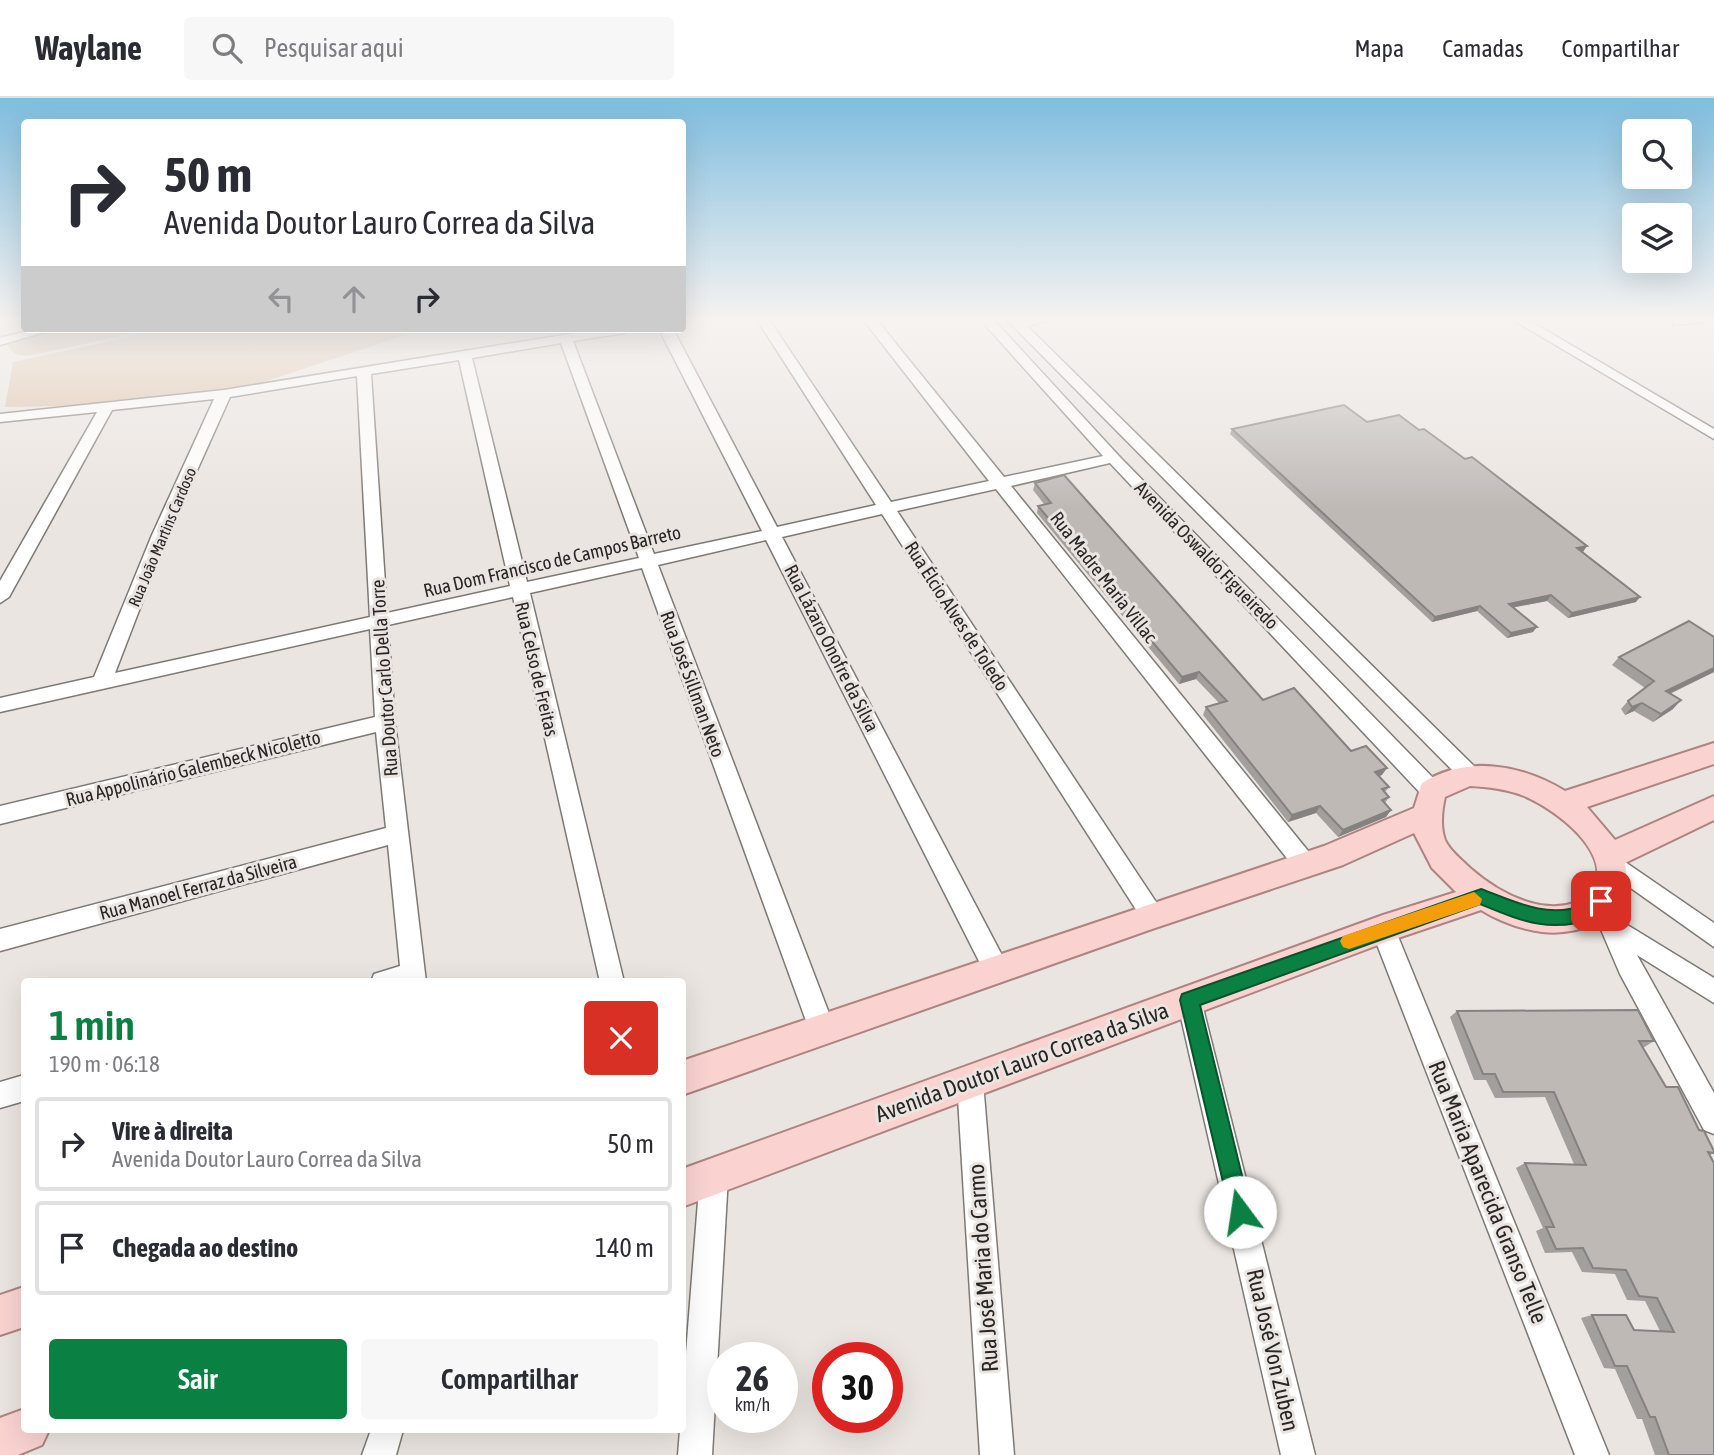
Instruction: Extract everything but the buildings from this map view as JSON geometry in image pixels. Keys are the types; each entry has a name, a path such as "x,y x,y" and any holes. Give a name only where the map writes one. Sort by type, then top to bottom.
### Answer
{"main road":[{"path":"1564,803 1714,752"},
{"path":"686,1077 1152,915 1361,846 1429,804 1449,780 1470,775 1517,781 1564,803 1590,830 1611,859 1611,891 1603,919 1528,916 1481,897 1442,862 1427,835 1429,804"},
{"path":"1611,859 1714,807"},
{"name":"Avenida Doutor Lauro Correa da Silva","path":"698,1182 1383,929 1481,897"},
{"path":"0,1315 21,1308"},
{"path":"0,1440 21,1432"}],"street":[{"path":"0,418 224,394 308,381"},
{"name":"Rua Doutor Carlo Della Torre","path":"365,381 385,722 413,977"},
{"name":"Rua Celso de Freitas","path":"471,381 611,978"},
{"name":"Rua José Sillman Neto","path":"582,381 822,1029"},
{"name":"Rua Lázaro Onofre da Silva","path":"693,381 996,969"},
{"name":"Rua Élcio Alves de Toledo","path":"803,381 1152,915"},
{"name":"Rua Madre Maria Villac","path":"919,381 1305,864"},
{"name":"Avenida Oswaldo Figueiredo","path":"1044,381 1113,458 1258,607 1429,804"},
{"name":"Avenida Oswaldo Figueiredo","path":"1074,381 1470,775"},
{"path":"1623,381 1714,435"},
{"name":"Rua João Martins Cardoso","path":"102,681 160,536 224,394"},
{"path":"0,597 106,408"},
{"path":"1091,433 1118,427"},
{"name":"Rua Dom Francisco de Campos Barreto","path":"0,705 380,623 647,560 1113,458"},
{"path":"1258,607 1293,598"},
{"name":"Rua Appolinário Galembeck Nicoletto","path":"0,815 385,722"},
{"name":"Rua Manoel Ferraz da Silveira","path":"0,940 397,834"},
{"path":"1611,859 1714,936"},
{"path":"1603,919 1714,992"},
{"path":"1603,919 1714,1120"},
{"name":"Rua Maria Aparecida Granso Telle","path":"1383,929 1592,1455"},
{"name":"Rua José Von Zuben","path":"1189,1000 1298,1455"},
{"name":"Rua José Maria do Carmo","path":"970,1082 997,1455"},
{"path":"0,1095 21,1089"},
{"path":"695,1455 698,1182"},
{"path":"379,1455 386,1433"}],"shaded area":[{"path":"10,381 266,381 237,391 123,405 5,407"}],"slow traffic":[{"path":"1349,941 1433,915 1474,899"}],"route":[{"path":"1240,1212 1189,1000 1383,929 1433,915 1481,897 1528,916 1553,919 1574,918 1592,912 1601,901"}]}
